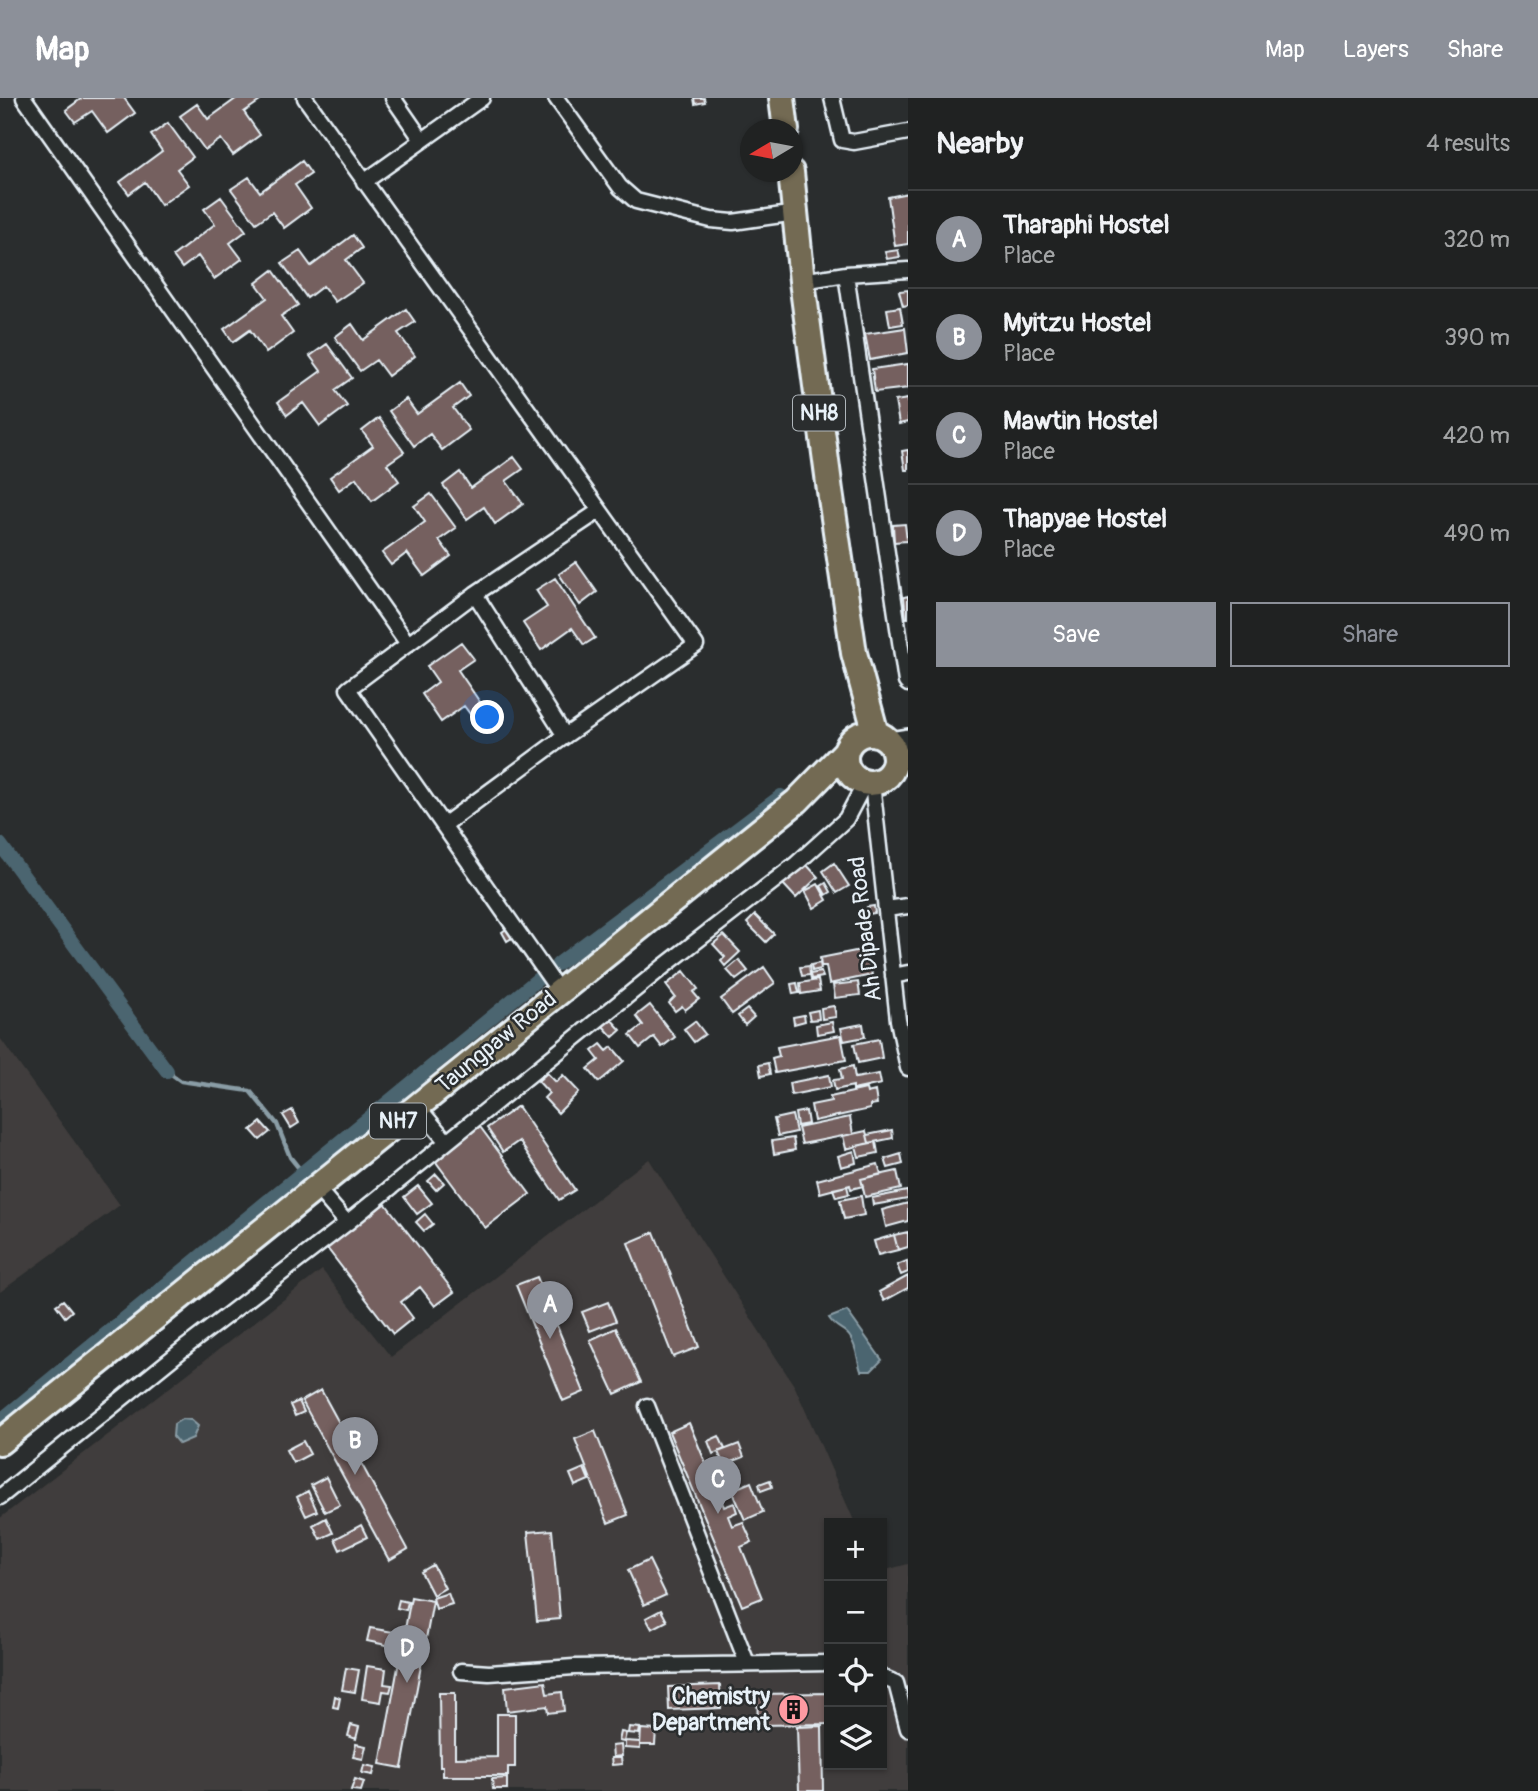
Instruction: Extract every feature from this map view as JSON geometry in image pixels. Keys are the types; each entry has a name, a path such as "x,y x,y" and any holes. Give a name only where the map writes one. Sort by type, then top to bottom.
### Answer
{"highway":[{"path":"782,98 785,119"},
{"name":"NH8","path":"792,182 802,281 855,653 882,746"},
{"path":"882,746 890,773 885,778 865,782 847,768 882,746"},
{"name":"Taungpaw Road","path":"0,1441 797,801 882,746"},
{"name":"Taungpaw Road","path":"797,801 865,782"}],"street":[{"path":"24,98 408,644"},
{"path":"305,98 696,645 444,825"},
{"path":"393,98 422,140"},
{"path":"364,182 482,98"},
{"path":"556,98 620,187 636,201 711,220 733,222 796,213"},
{"path":"832,98 842,140 853,142 908,132"},
{"path":"802,281 846,274 908,270"},
{"path":"846,274 908,684"},
{"path":"559,991 348,688 474,594 599,511"},
{"path":"474,594 565,736"},
{"path":"0,1497 824,841 846,819 865,782"},
{"name":"Ah Dipade Road","path":"865,782 886,909 898,1020 908,1068"},
{"path":"886,909 908,906"},
{"path":"893,976 908,973"},
{"path":"417,1105 447,1142"},
{"path":"316,1187 347,1223"},
{"path":"647,1406 747,1663"},
{"path":"461,1671 489,1673 574,1667 824,1663"},
{"path":"887,1680 896,1683 908,1729"}],"shaded area":[{"path":"0,1038 120,1205 0,1292"},
{"path":"649,1159 795,1387 853,1518 824,1518 824,1770 887,1770 887,1570 908,1564 908,1791 0,1791 0,1518 322,1270 391,1357"}],"water":[{"path":"847,1311 882,1360 871,1371 861,1371 850,1337 829,1318"},
{"path":"182,1419 191,1420 198,1426 193,1438 179,1444 173,1437 174,1424"}],"building":[{"path":"82,98 124,98 135,113 108,133 92,111 75,122 66,110"},
{"path":"237,98 258,98 260,101 244,112 260,135 233,155 221,139 205,150 180,116 197,104 208,119"},
{"path":"694,98 704,98 705,102 695,104"},
{"path":"168,123 193,157 177,169 189,185 161,205 145,182 129,194 120,182 162,151 151,135"},
{"path":"302,161 311,174 295,185 311,208 284,228 272,212 256,223 231,189 249,177 260,192"},
{"path":"908,193 908,244 895,246 888,197"},
{"path":"221,197 246,231 230,243 242,259 214,279 198,256 182,268 173,256 215,224 204,209"},
{"path":"353,235 362,248 346,260 363,283 335,302 323,286 307,298 282,263 300,251 311,266"},
{"path":"898,250 900,257 887,259 885,252"},
{"path":"273,270 298,305 281,316 293,333 266,353 250,330 233,342 224,329 267,298 256,283"},
{"path":"908,290 908,305 903,306 899,291"},
{"path":"900,307 903,324 890,326 887,309"},
{"path":"406,309 415,322 398,333 415,356 388,376 376,360 360,371 335,337 352,324 363,340"},
{"path":"905,328 908,353 870,360 865,334"},
{"path":"327,344 352,378 335,390 347,406 320,426 303,403 287,415 278,402 321,371 310,356"},
{"path":"908,364 908,388 875,392 872,369"},
{"path":"460,383 469,396 453,408 469,430 442,450 430,434 414,446 389,411 406,399 417,414"},
{"path":"908,399 908,422 899,424 895,401"},
{"path":"379,418 404,452 387,464 399,481 372,501 356,478 339,490 330,477 373,446 362,431"},
{"path":"908,450 908,470 905,470 902,451"},
{"path":"514,457 523,469 506,481 523,504 495,524 484,507 467,519 443,485 460,472 471,488"},
{"path":"431,494 456,528 439,540 451,556 424,576 407,553 391,565 382,553 425,522 414,506"},
{"path":"905,524 907,541 894,542 893,525"},
{"path":"576,562 597,592 580,605 559,574"},
{"path":"555,578 595,638 584,645 572,628 541,650 523,623 547,607 536,590"},
{"path":"908,596 908,618 906,618 904,597"},
{"path":"461,642 474,659 458,670 488,714 476,722 464,706 441,722 422,694 438,682 427,666"},
{"path":"805,863 818,877 796,898 783,884"},
{"path":"834,863 849,886 837,893 823,871"},
{"path":"826,883 831,892 826,895 821,886"},
{"path":"818,884 827,900 814,908 805,891"},
{"path":"874,906 875,913 868,914 867,907"},
{"path":"755,915 774,934 766,942 747,923"},
{"path":"509,927 515,936 507,941 502,932"},
{"path":"724,935 740,952 725,966 721,961 725,957 713,944"},
{"path":"866,949 872,975 829,984 826,966 821,966 820,958"},
{"path":"739,960 748,971 736,980 727,970"},
{"path":"820,963 821,969 812,971 811,965"},
{"path":"809,966 810,975 802,976 800,967"},
{"path":"764,967 775,983 732,1014 721,999"},
{"path":"684,971 698,989 693,992 699,999 685,1010 682,1006 675,1011 669,1003 675,997 666,985"},
{"path":"821,972 823,977 811,979 810,974"},
{"path":"818,980 820,991 801,994 800,983"},
{"path":"858,982 860,995 835,998 833,985"},
{"path":"797,983 799,993 793,994 791,984"},
{"path":"650,1005 675,1037 662,1047 654,1037 640,1048 630,1035 643,1025 636,1016"},
{"path":"834,1006 836,1017 822,1019 821,1008"},
{"path":"747,1009 754,1017 745,1025 738,1016"},
{"path":"818,1010 819,1019 810,1020 808,1012"},
{"path":"804,1015 805,1021 794,1024 793,1017"},
{"path":"609,1017 621,1030 613,1037 601,1024"},
{"path":"695,1021 705,1034 694,1042 684,1029"},
{"path":"832,1022 834,1031 817,1034 816,1025"},
{"path":"863,1024 865,1037 844,1041 841,1028"},
{"path":"841,1035 846,1060 775,1073 772,1058 779,1056 777,1047"},
{"path":"879,1039 882,1058 858,1063 854,1044"},
{"path":"601,1044 607,1051 612,1047 624,1061 599,1082 588,1069 599,1060 592,1051"},
{"path":"768,1063 770,1074 761,1076 759,1065"},
{"path":"853,1066 855,1078 879,1074 881,1084 853,1090 853,1086 835,1090 833,1080 842,1079 840,1069"},
{"path":"547,1073 556,1082 563,1075 579,1092 558,1113 544,1098 549,1093 538,1081"},
{"path":"829,1075 831,1087 791,1095 789,1083"},
{"path":"866,1089 867,1093 875,1091 877,1104 870,1105 870,1109 814,1121 811,1105 831,1101 830,1097"},
{"path":"518,1106 575,1190 559,1200 519,1141 503,1152 487,1128"},
{"path":"292,1110 299,1123 291,1128 283,1115"},
{"path":"806,1111 808,1124 797,1126 795,1113"},
{"path":"792,1115 796,1132 778,1136 774,1119"},
{"path":"850,1117 853,1134 802,1144 798,1128"},
{"path":"261,1122 270,1132 260,1140 251,1130"},
{"path":"478,1124 530,1194 485,1228 433,1158"},
{"path":"892,1130 893,1138 869,1143 867,1135"},
{"path":"866,1131 869,1143 846,1149 843,1136"},
{"path":"793,1138 795,1150 774,1154 772,1141"},
{"path":"876,1142 878,1153 859,1157 856,1146"},
{"path":"854,1151 856,1163 841,1167 838,1156"},
{"path":"901,1154 903,1164 888,1168 885,1159"},
{"path":"878,1164 881,1174 861,1179 863,1186 851,1189 850,1185 820,1193 817,1180"},
{"path":"897,1171 901,1189 865,1197 861,1179"},
{"path":"436,1174 444,1183 436,1190 428,1181"},
{"path":"418,1186 432,1203 417,1214 404,1197"},
{"path":"847,1186 849,1194 836,1197 833,1189"},
{"path":"907,1191 908,1199 873,1205 872,1198"},
{"path":"861,1196 864,1215 844,1219 840,1200"},
{"path":"385,1203 454,1292 435,1306 420,1287 401,1302 413,1318 393,1334 327,1248"},
{"path":"908,1203 908,1221 886,1227 882,1210"},
{"path":"425,1214 433,1224 424,1231 416,1222"},
{"path":"654,1232 699,1347 673,1357 628,1243"},
{"path":"908,1232 908,1247 898,1250 894,1235"},
{"path":"894,1235 898,1250 878,1255 874,1241"},
{"path":"907,1261 908,1272 901,1275 897,1265"},
{"path":"908,1276 908,1288 884,1301 879,1292"},
{"path":"537,1277 584,1392 563,1401 516,1285"},
{"path":"63,1300 72,1311 65,1317 56,1305"},
{"path":"608,1302 616,1321 590,1331 582,1312"},
{"path":"616,1328 641,1382 615,1394 590,1340"},
{"path":"321,1390 408,1549 389,1560 302,1401"},
{"path":"299,1401 304,1412 295,1416 290,1405"},
{"path":"689,1423 724,1507 734,1503 737,1512 728,1516 732,1526 743,1522 752,1542 741,1547 762,1598 742,1606 669,1432"},
{"path":"595,1431 628,1515 608,1523 575,1439"},
{"path":"719,1436 725,1449 713,1454 708,1441"},
{"path":"303,1441 310,1454 293,1463 286,1450"},
{"path":"739,1444 744,1457 724,1465 718,1452"},
{"path":"584,1468 589,1480 575,1486 570,1474"},
{"path":"326,1477 340,1505 325,1512 311,1485"},
{"path":"770,1480 772,1487 761,1491 759,1484"},
{"path":"751,1482 763,1512 745,1520 732,1490"},
{"path":"308,1491 317,1511 306,1516 297,1497"},
{"path":"326,1518 333,1533 320,1539 313,1525"},
{"path":"361,1525 367,1537 340,1550 335,1539"},
{"path":"552,1530 560,1619 537,1621 528,1532"},
{"path":"649,1560 666,1595 644,1605 628,1570"},
{"path":"433,1565 445,1588 433,1595 421,1572"},
{"path":"448,1593 452,1604 436,1609 433,1598"},
{"path":"411,1597 433,1601 402,1768 380,1764"},
{"path":"399,1600 408,1602 406,1610 397,1608"},
{"path":"661,1610 667,1621 652,1629 646,1618"},
{"path":"370,1628 399,1633 396,1647 367,1641"},
{"path":"367,1666 386,1669 384,1684 392,1685 390,1692 383,1691 381,1702 362,1699"},
{"path":"346,1668 359,1670 355,1692 342,1690"},
{"path":"545,1682 547,1694 562,1692 564,1711 548,1713 547,1706 507,1711 505,1687"},
{"path":"720,1685 721,1708 669,1710 668,1687"},
{"path":"439,1693 455,1693 455,1758 497,1757 497,1714 515,1714 515,1767 508,1767 508,1776 443,1776 443,1766 440,1766"},
{"name":"Chemistry Department","path":"824,1693 824,1724 758,1725 757,1694"},
{"path":"335,1696 340,1698 338,1708 333,1707"},
{"path":"351,1725 359,1727 356,1739 348,1736"},
{"path":"822,1726 823,1791 799,1791 797,1727"},
{"path":"629,1727 640,1728 639,1734 628,1733"},
{"path":"641,1729 656,1730 655,1745 640,1745"},
{"path":"621,1732 626,1733 624,1742 619,1741"},
{"path":"625,1741 640,1742 640,1749 625,1748"},
{"path":"356,1744 366,1746 363,1759 353,1757"},
{"path":"621,1745 622,1756 613,1757 612,1746"},
{"path":"611,1758 621,1758 622,1764 612,1765"},
{"path":"364,1765 375,1767 373,1775 362,1773"},
{"path":"507,1778 507,1789 493,1789 492,1779"},
{"path":"355,1779 364,1782 361,1791 351,1790"}],"waterway":[{"path":"558,964 781,796"},
{"path":"0,844 167,1071"},
{"path":"0,1421 538,979"},
{"path":"167,1071 181,1081 250,1091 277,1124 290,1157 302,1172"}],"place":[{"name":"Tharaphi Hostel","path":"550,1339"},
{"name":"Myitzu Hostel","path":"355,1475"},
{"name":"Mawtin Hostel","path":"718,1514"},
{"name":"Thapyae Hostel","path":"407,1683"},
{"name":"Chemistry Department","path":"793,1709"}]}
